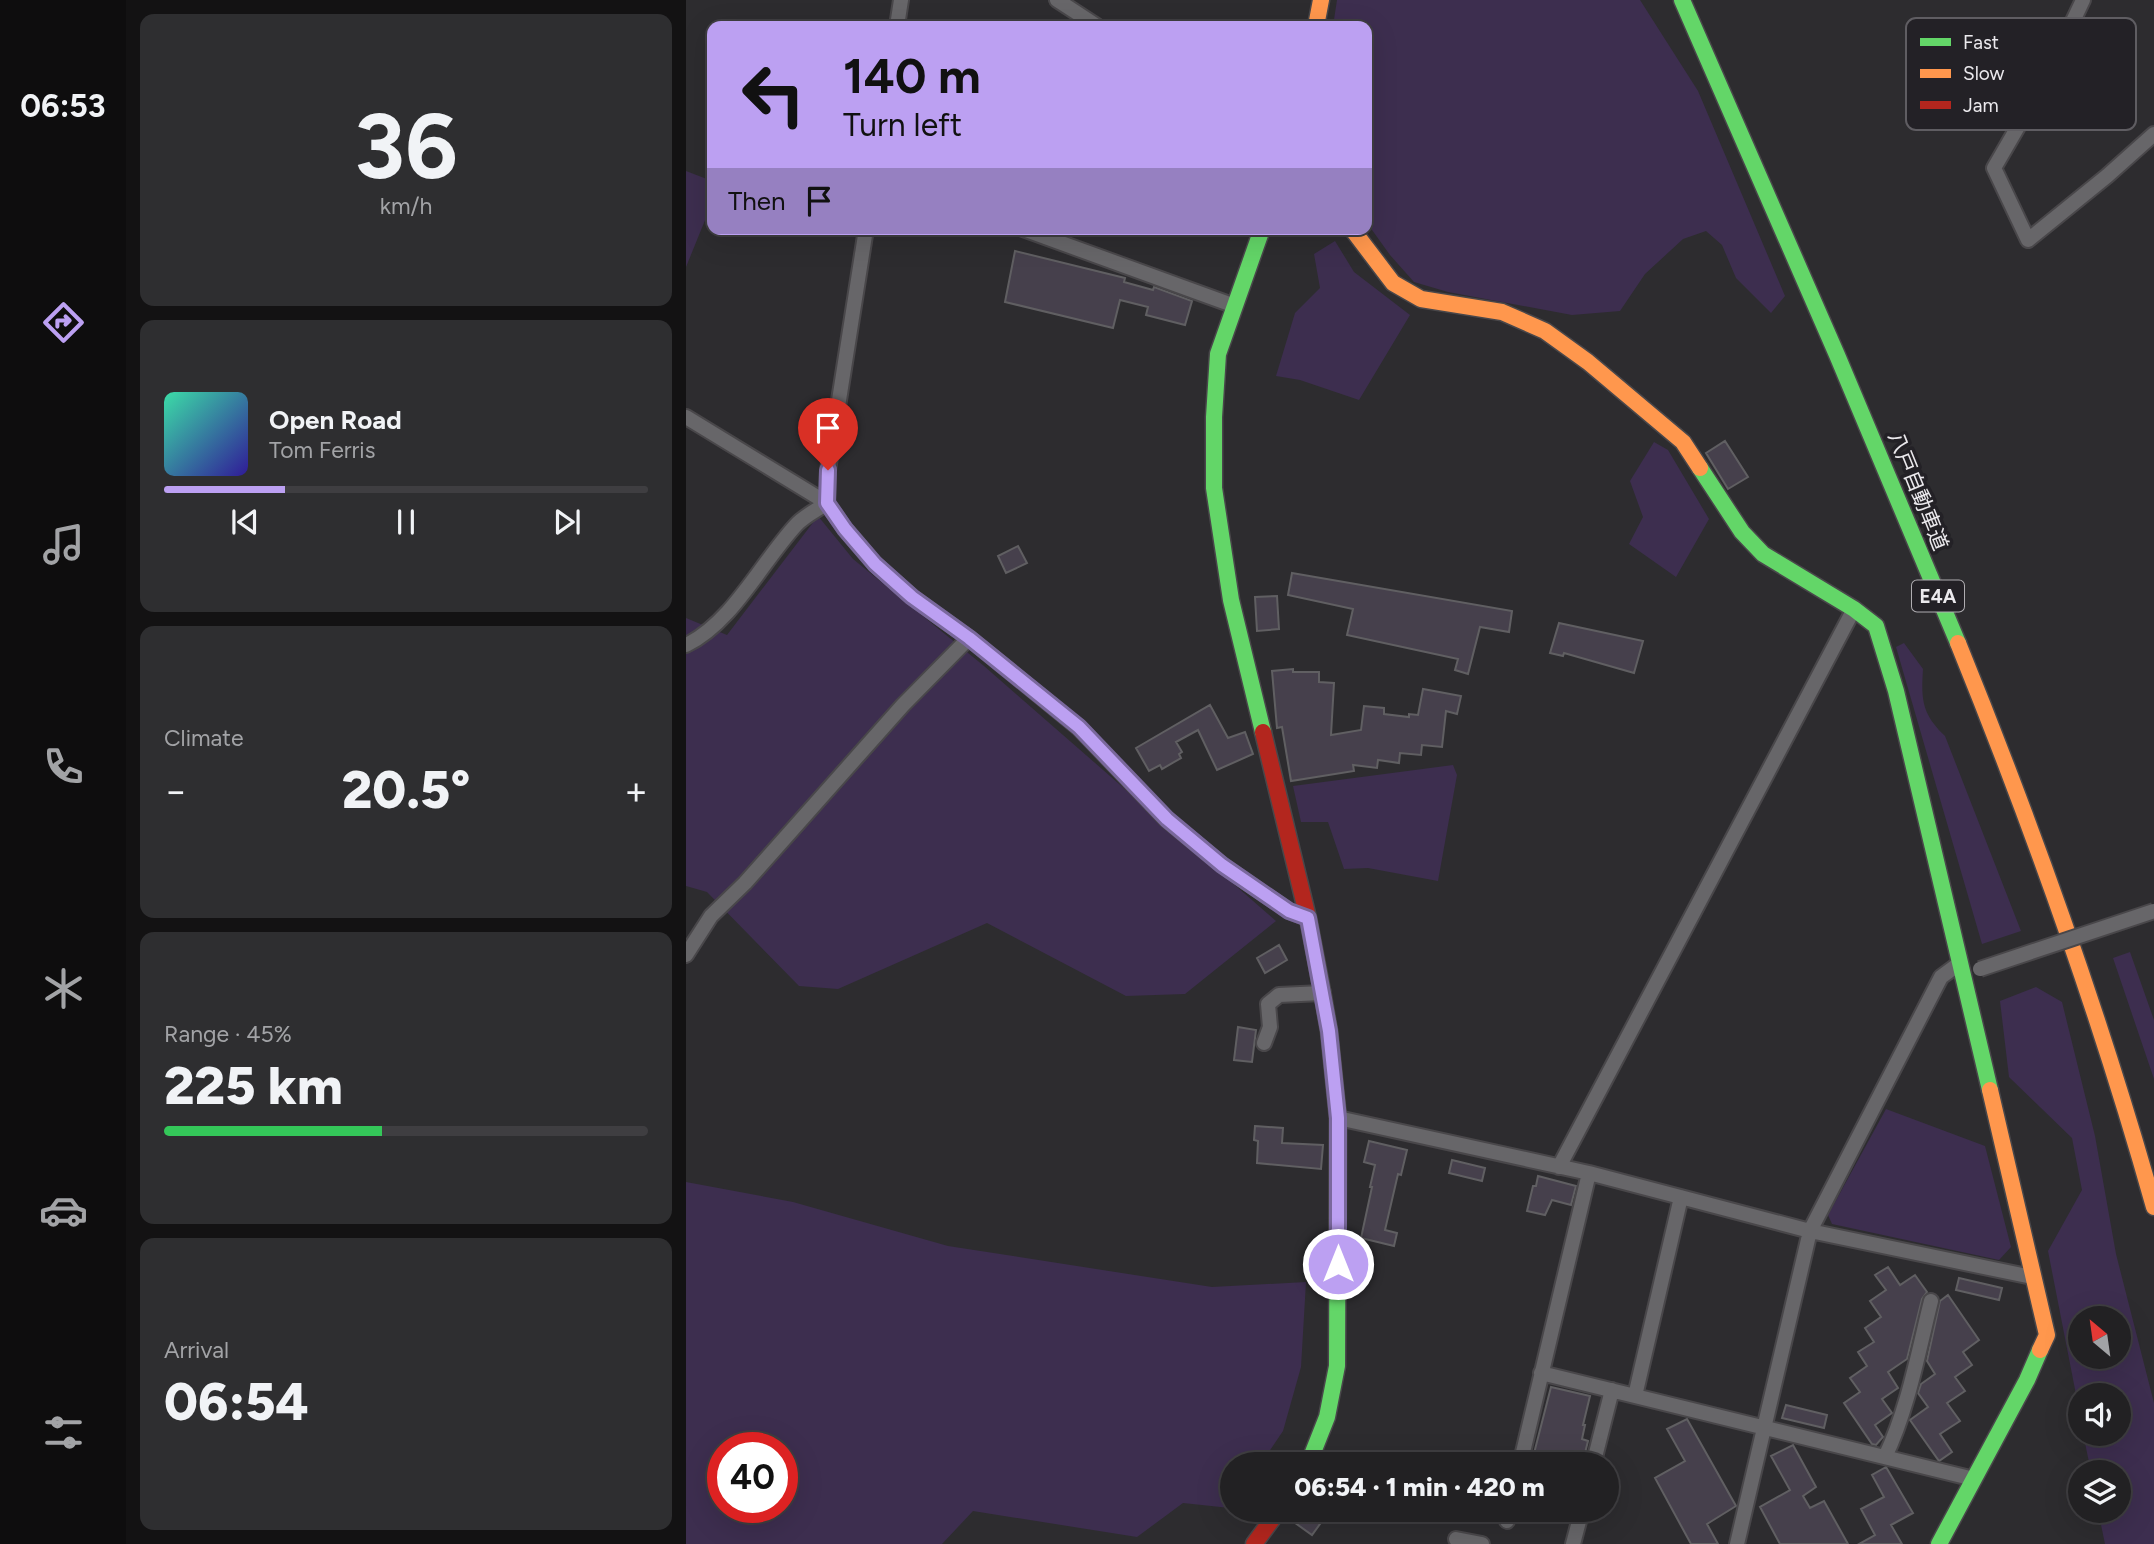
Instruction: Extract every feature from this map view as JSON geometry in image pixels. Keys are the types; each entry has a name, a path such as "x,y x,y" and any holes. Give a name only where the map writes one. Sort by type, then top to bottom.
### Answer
{"main road":[{"path":"1317,21 1321,0"},
{"name":"八戸自動車道","path":"1682,0 1865,419 1988,717 2077,955 2154,1208"},
{"path":"1260,235 1218,354 1214,417 1214,488 1231,600 1308,918 1329,1031 1338,1118 1337,1366 1333,1399 1314,1452"},
{"path":"1357,235 1393,283 1421,299 1502,312 1545,331 1588,362 1683,442 1742,532 1763,554 1854,609 1876,626 1896,691 2047,1335 1939,1544"},
{"path":"1254,1544 1270,1522"}],"street":[{"path":"898,21 901,0"},
{"path":"1057,0 1089,21"},
{"path":"2074,18 2083,0"},
{"path":"2016,130 1994,168 2028,240 2154,134"},
{"path":"827,503 828,470 865,235"},
{"path":"1040,235 1235,306"},
{"path":"686,417 827,503 875,564 912,597 969,638 1079,727 1167,819 1222,865 1289,911 1308,918"},
{"path":"686,645 703,637 730,608 798,523 827,503"},
{"path":"1559,1167 1854,609"},
{"path":"686,955 711,916 745,883 903,705 969,638"},
{"path":"1737,1544 1810,1231 1941,977 1962,970 1980,969 2154,911"},
{"path":"1264,1043 1270,1027 1268,1004 1279,995 1322,993"},
{"path":"1338,1118 1589,1173 1810,1231 2032,1277"},
{"path":"1523,1452 1589,1173"},
{"path":"1635,1396 1681,1197"},
{"path":"1885,1457 1907,1393 1931,1301"},
{"path":"1541,1373 1974,1479"},
{"path":"1596,1452 1612,1390"},
{"path":"1573,1544 1579,1522"},
{"path":"1456,1539 1482,1544"}],"shaded area":[{"path":"1337,0 1640,0 1698,91 1785,296 1771,313 1736,278 1722,245 1706,231 1683,239 1645,274 1620,311 1572,315 1448,292 1414,282 1372,230 1372,21 1334,21"},
{"path":"686,171 707,179 707,215 686,267"},
{"path":"1335,241 1354,272 1410,315 1359,400 1300,380 1276,376 1295,313 1320,288 1314,254"},
{"path":"1654,442 1668,450 1709,519 1676,577 1629,544 1643,517 1630,481"},
{"path":"818,516 853,559 984,666 1276,921 1185,994 1126,996 987,923 838,989 799,986 707,892 686,886 686,618 727,635"},
{"path":"1904,643 1923,669 1922,689 1927,713 1945,736 2021,931 1982,944 1896,647"},
{"path":"1453,765 1457,775 1438,881 1368,868 1344,869 1328,822 1301,822 1293,786"},
{"path":"2130,952 2154,1020 2154,1079 2113,958"},
{"path":"2036,987 2062,1002 2095,1136 2116,1254 2129,1306 2068,1306 2068,1353 2048,1251 2082,1190 2072,1138 2009,1077 2000,1001"},
{"path":"1886,1109 1985,1146 2011,1247 1999,1260 1832,1224 1828,1215"},
{"path":"686,1182 793,1202 948,1246 1212,1287 1306,1282 1301,1367 1283,1431 1269,1452 1220,1452 1220,1507 1183,1503 1137,1537 973,1511 942,1544 686,1544"},
{"path":"2132,1317 2154,1403 2154,1544 2105,1544 2101,1523 2131,1523 2131,1460 2089,1460 2086,1446 2131,1446 2131,1383 2074,1383 2071,1369 2132,1368"}],"building":[{"path":"1015,251 1125,278 1124,282 1153,290 1154,287 1192,301 1185,325 1146,315 1148,307 1120,300 1113,328 1005,302"},
{"path":"1725,441 1748,477 1728,489 1706,453"},
{"path":"1018,546 1027,563 1006,573 998,556"},
{"path":"1292,573 1512,611 1509,632 1480,627 1468,674 1455,670 1458,659 1347,635 1353,609 1288,595"},
{"path":"1277,596 1279,629 1257,631 1255,597"},
{"path":"1559,623 1643,641 1634,673 1564,653 1563,656 1550,653"},
{"path":"1293,669 1293,672 1319,672 1319,682 1334,683 1331,735 1361,730 1364,706 1384,708 1384,714 1409,717 1409,714 1418,715 1423,689 1461,696 1457,714 1446,711 1442,747 1422,745 1421,755 1400,753 1399,763 1378,760 1377,768 1353,765 1354,771 1291,781 1282,727 1277,728 1272,671"},
{"path":"1210,705 1228,738 1245,732 1253,754 1217,770 1198,730 1176,742 1182,752 1179,754 1181,758 1162,769 1160,765 1149,771 1136,748"},
{"path":"1279,945 1287,960 1265,973 1257,958"},
{"path":"1238,1027 1256,1030 1252,1062 1234,1060"},
{"path":"1255,1126 1283,1128 1282,1143 1323,1145 1321,1169 1257,1163 1258,1141 1254,1140"},
{"path":"1369,1141 1407,1150 1401,1175 1398,1174 1385,1230 1397,1233 1394,1246 1361,1238 1375,1165 1364,1162"},
{"path":"1452,1160 1485,1168 1482,1181 1449,1173"},
{"path":"1538,1176 1576,1186 1571,1205 1552,1200 1545,1215 1527,1211"},
{"path":"1888,1267 1900,1285 1915,1275 1927,1292 1922,1299 1907,1359 1888,1372 1898,1388 1882,1399 1892,1413 1875,1425 1883,1437 1876,1445 1872,1444 1844,1403 1860,1392 1850,1378 1867,1366 1858,1352 1874,1342 1865,1328 1881,1317 1870,1301 1886,1290 1875,1275"},
{"path":"1959,1278 2002,1288 1999,1300 1956,1290"},
{"path":"1948,1295 1979,1340 1963,1352 1972,1365 1955,1377 1965,1391 1947,1403 1960,1421 1940,1434 1952,1452 1939,1461 1910,1420 1928,1407 1918,1393 1921,1384 1935,1374 1927,1361 1940,1301"},
{"path":"1551,1387 1590,1396 1583,1425 1582,1439 1588,1441 1585,1452 1534,1452"},
{"path":"1786,1405 1827,1415 1824,1428 1782,1418"},
{"path":"1687,1419 1736,1506 1707,1524 1718,1544 1691,1544 1655,1478 1685,1461 1667,1429"},
{"path":"1793,1445 1816,1487 1803,1496 1810,1508 1824,1501 1848,1544 1780,1544 1760,1507 1790,1490 1771,1456"},
{"path":"1886,1467 1913,1513 1891,1525 1902,1544 1859,1544 1875,1535 1861,1509 1884,1497 1872,1475"},
{"path":"1294,1522 1320,1524 1312,1535"}],"traffic: fast":[{"path":"1682,0 1837,355 1958,643"},
{"path":"1260,235 1218,354 1214,417 1214,488 1231,600 1263,732"},
{"path":"1700,468 1742,532 1763,554 1854,609 1876,626 1896,691 1990,1090"},
{"path":"1313,1452 1327,1417 1337,1366 1338,1118 1322,991"},
{"path":"1939,1544 2027,1380 2040,1350"}],"traffic: slow":[{"path":"1317,21 1321,0"},
{"path":"1357,235 1393,283 1421,299 1502,312 1545,331 1588,362 1683,442 1700,468"},
{"path":"1958,643 2064,922 2154,1207"},
{"path":"1990,1090 2047,1335 2040,1350"}],"traffic: jam":[{"path":"1263,732 1308,918 1322,991"},
{"path":"1254,1544 1270,1522"}],"route":[{"path":"828,470 827,503 875,564 912,597 969,638 1079,727 1167,819 1222,865 1289,911 1308,918 1329,1031 1338,1118 1338,1264"}]}
